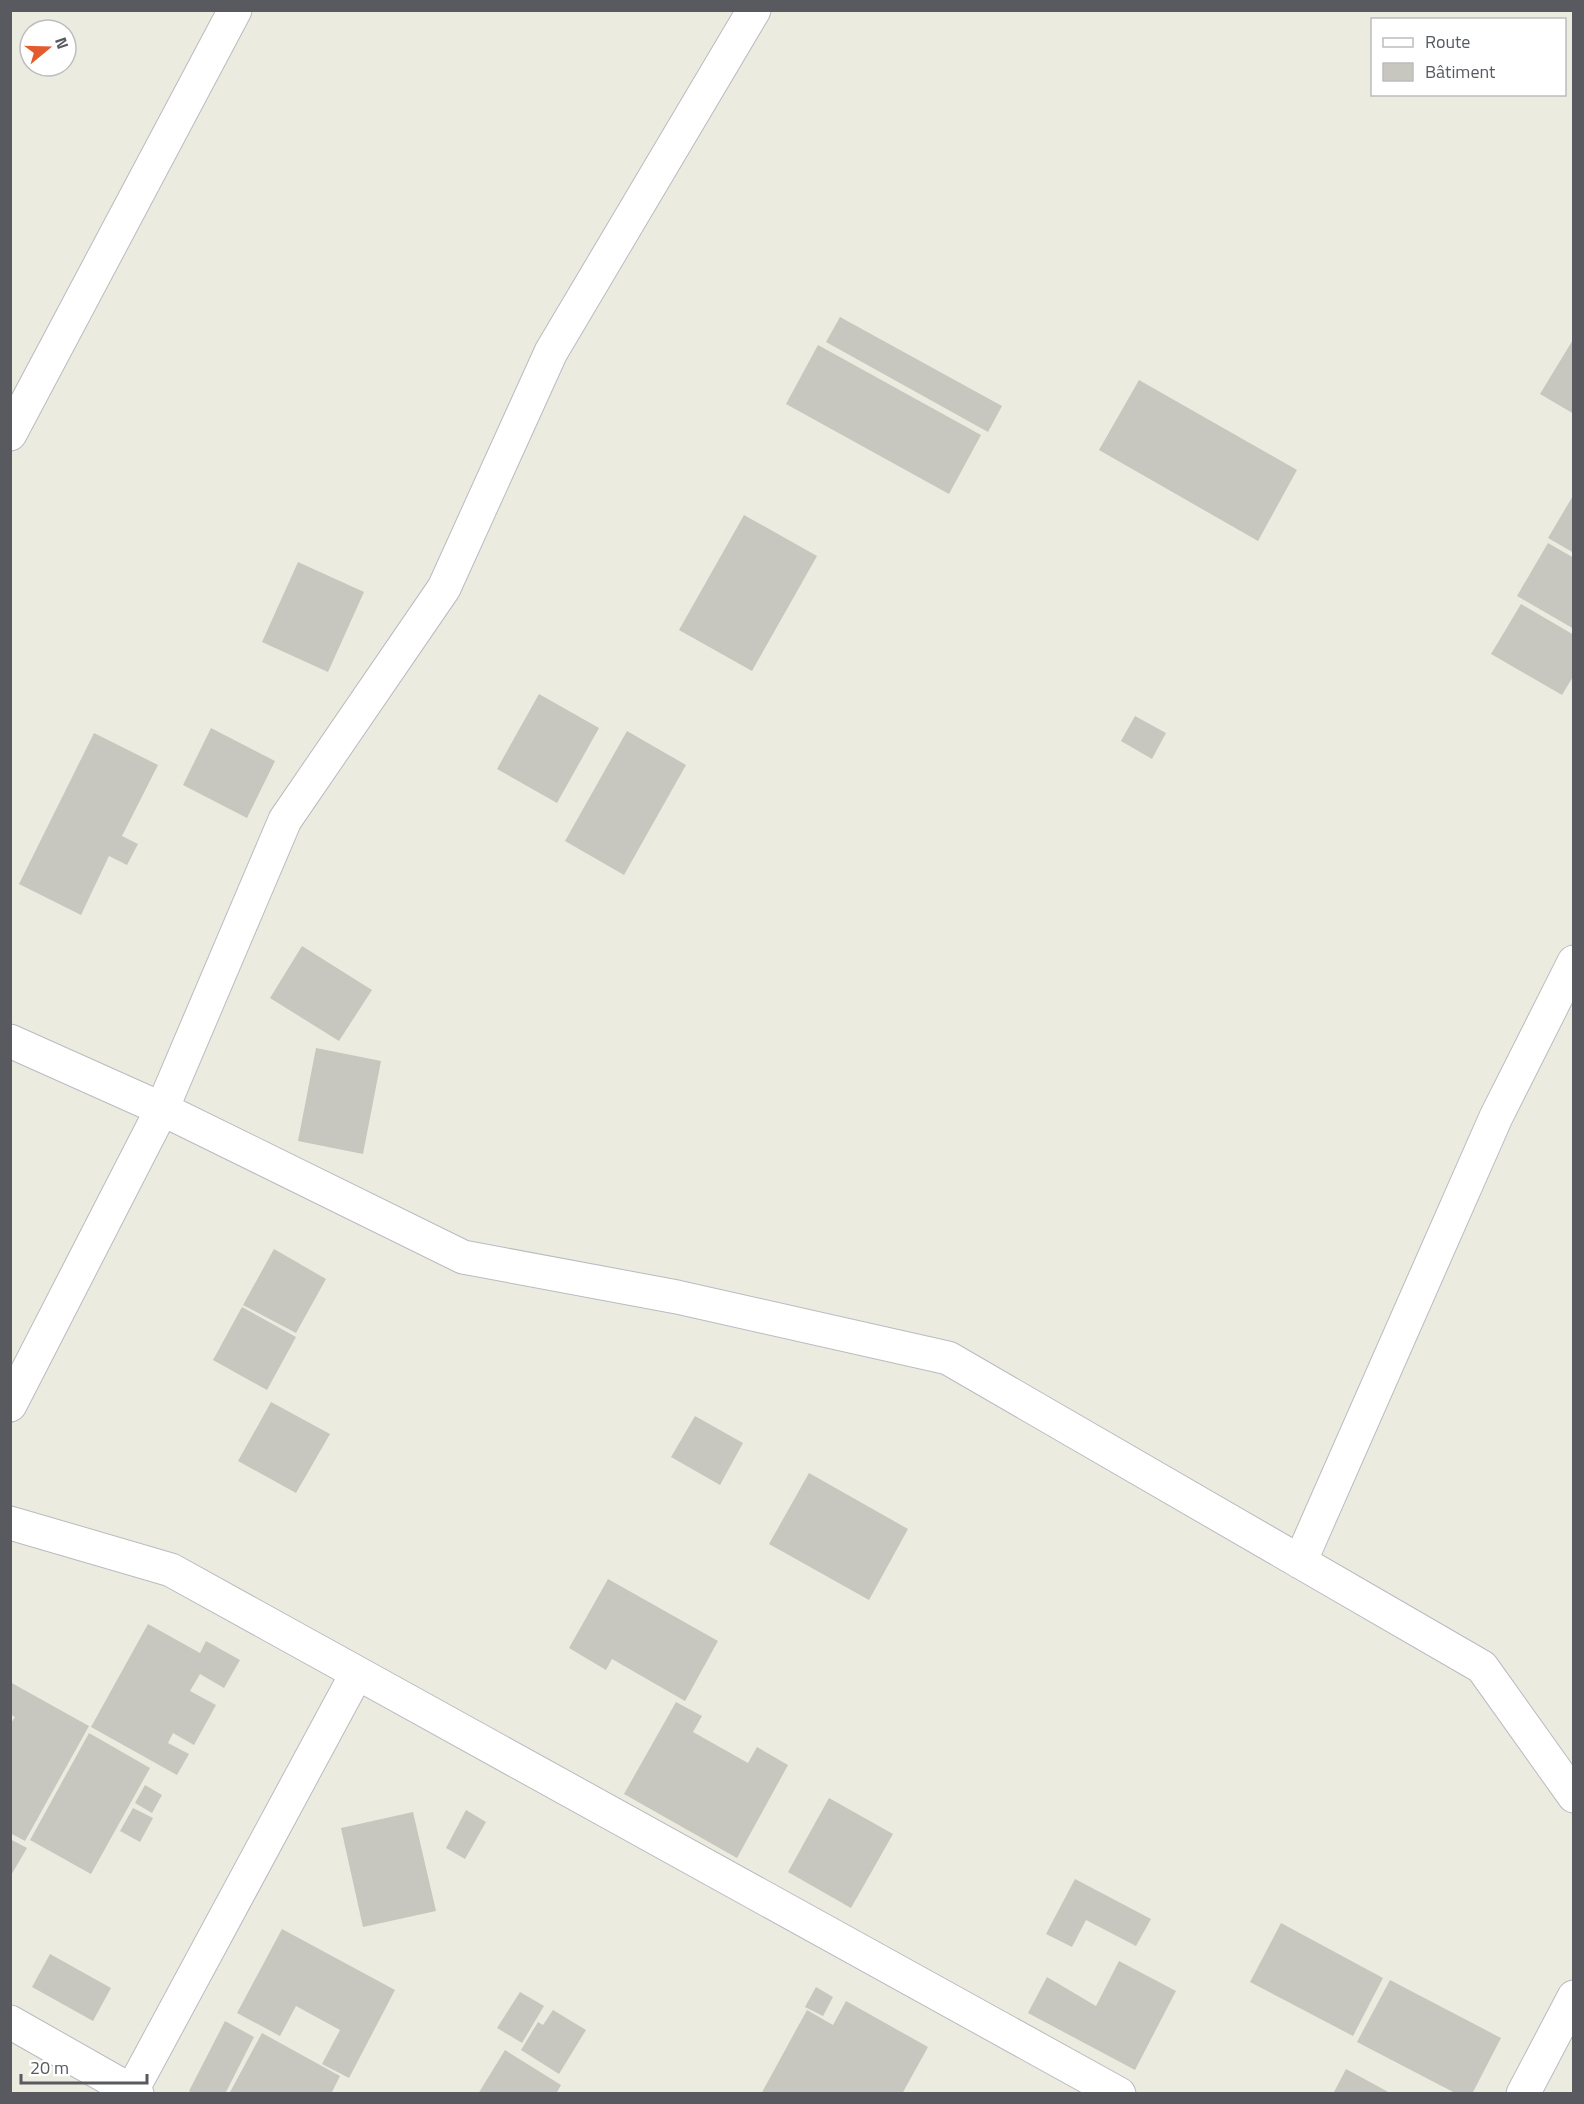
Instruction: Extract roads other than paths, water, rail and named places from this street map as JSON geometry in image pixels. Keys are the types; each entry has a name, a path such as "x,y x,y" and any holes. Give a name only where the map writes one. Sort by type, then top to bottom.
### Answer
{"street":[{"path":"10,434 235,10"},
{"path":"10,1405 162,1109 285,820 444,588 551,352 754,10"},
{"path":"1300,1562 1496,1117 1574,962"},
{"path":"10,1041 162,1109 463,1257 677,1298 948,1358 1482,1667 1574,1796"},
{"path":"10,1523 171,1570 1119,2094"},
{"path":"10,2022 133,2092 357,1673"},
{"path":"1523,2094 1574,1997"}]}
